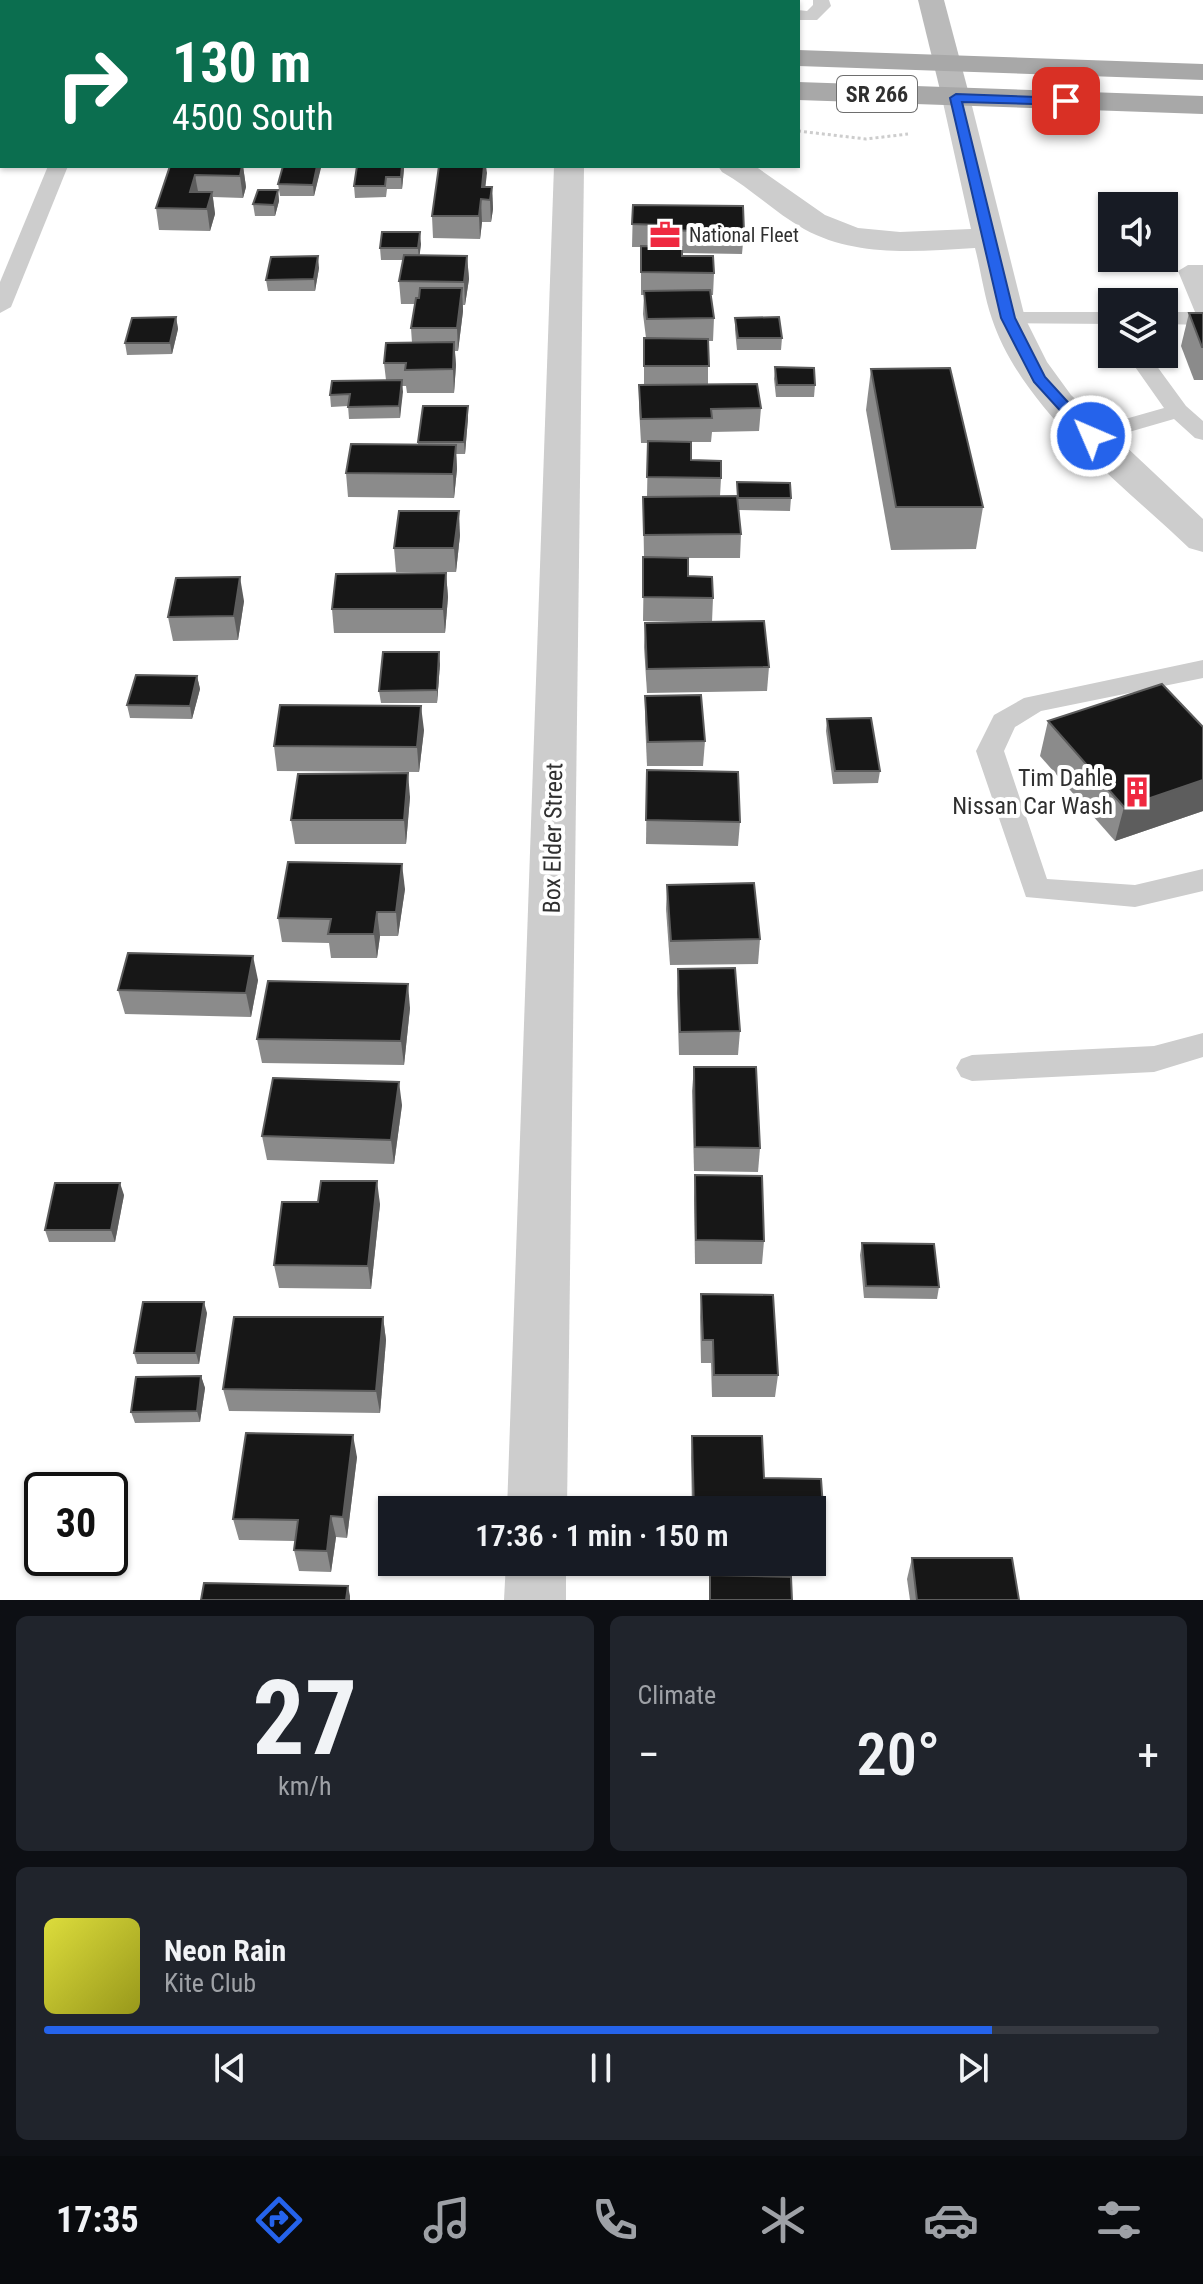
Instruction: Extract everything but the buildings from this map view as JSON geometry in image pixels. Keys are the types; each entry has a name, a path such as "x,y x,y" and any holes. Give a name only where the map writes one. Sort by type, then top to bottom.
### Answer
{"main road":[{"name":"SR 266","path":"800,58 1203,72"},
{"name":"SR 266","path":"800,91 1203,105"}],"street":[{"path":"931,0 1008,318 1039,379 1091,436 1203,540"},
{"name":"Box Elder Street","path":"537,1496 569,168"},
{"path":"736,168 816,223 847,235 875,240 990,237"},
{"path":"535,1600 536,1576"}],"lane":[{"path":"800,15 811,16 822,6 821,0"},
{"path":"0,307 57,168"},
{"path":"1203,271 1188,271 1203,308"},
{"path":"1008,318 1098,318"},
{"path":"1178,318 1203,319"},
{"path":"1147,368 1178,411 1203,433"},
{"path":"1091,436 1178,411"},
{"path":"1203,694 1191,672 1033,704 1004,721 990,751 1036,889 1135,896 1203,880"},
{"path":"972,1068 1154,1059 1203,1045"}],"path":[{"path":"800,131 866,139 908,134"}],"place":[{"name":"National Fleet","path":"665,235"},
{"name":"Tim Dahle Nissan Car Wash","path":"1137,792"}],"route":[{"path":"1066,101 956,98 999,284 1017,341 1039,379 1091,436"}]}
